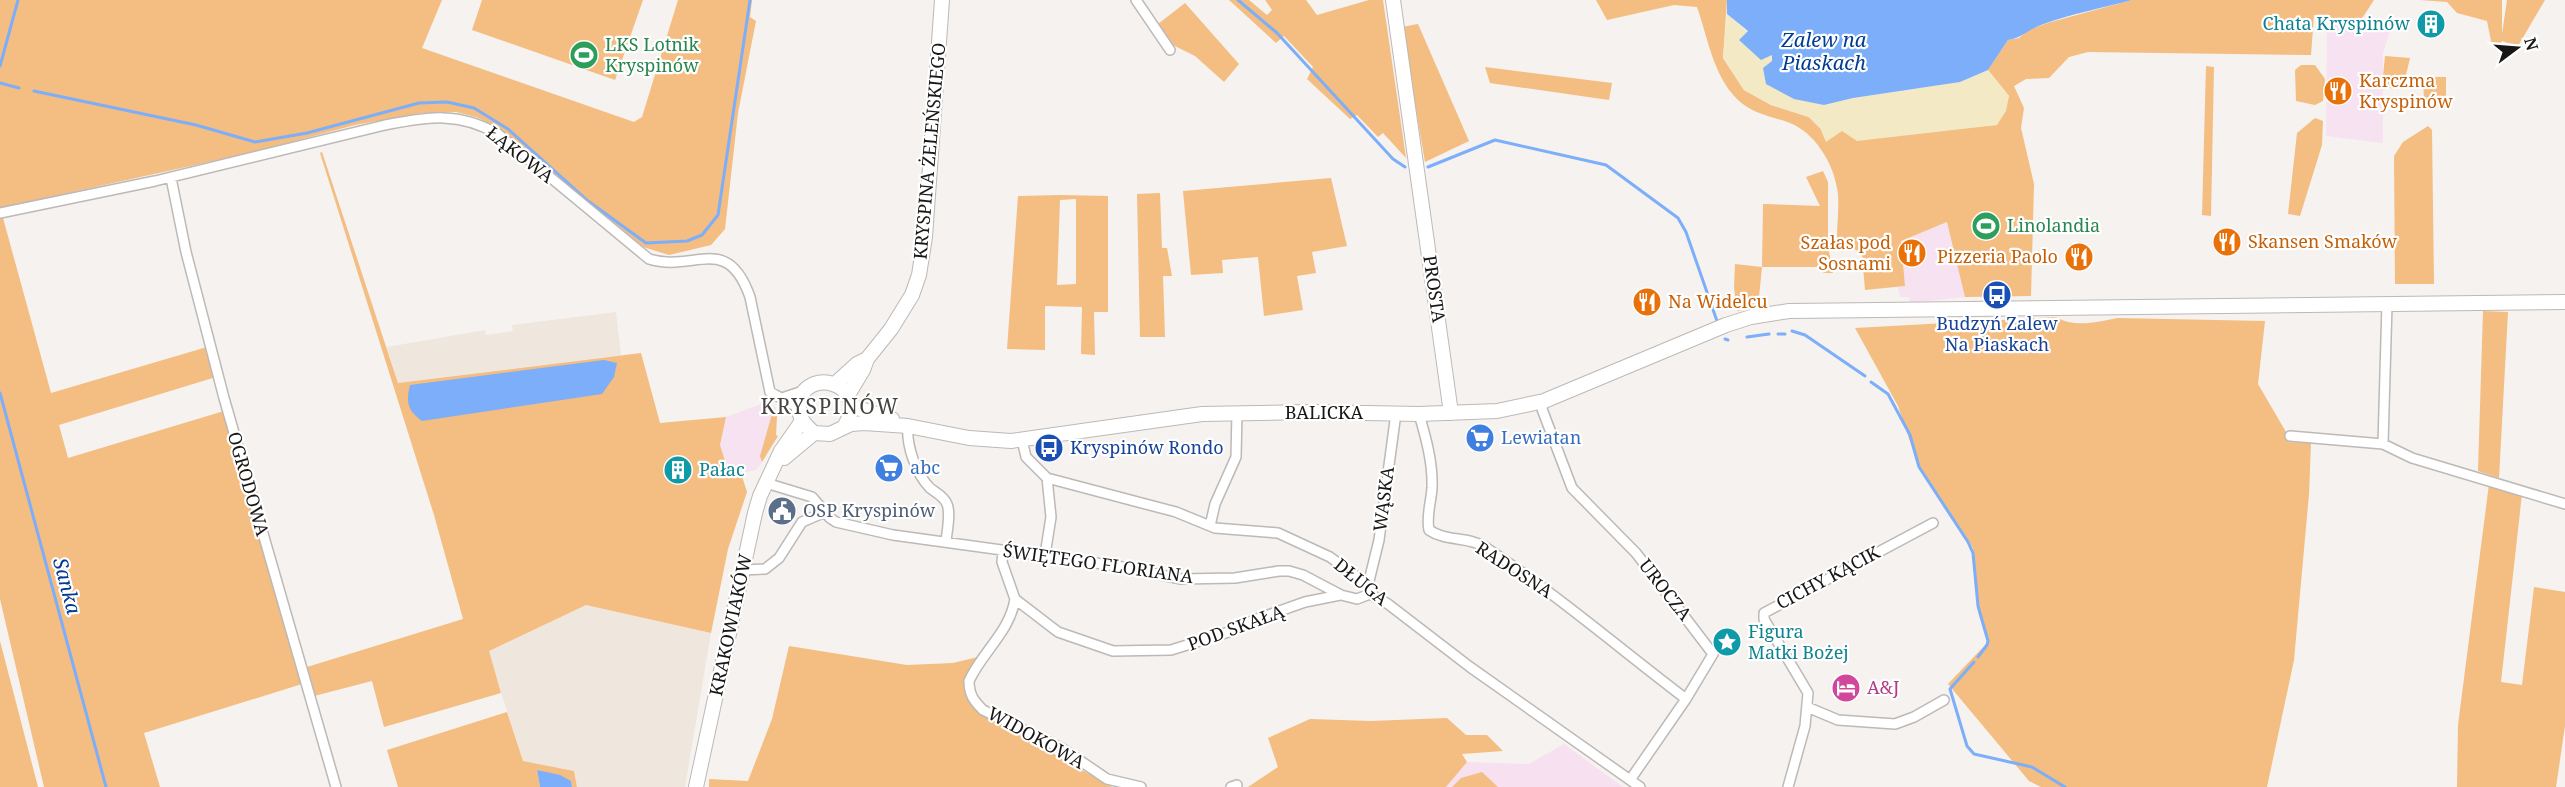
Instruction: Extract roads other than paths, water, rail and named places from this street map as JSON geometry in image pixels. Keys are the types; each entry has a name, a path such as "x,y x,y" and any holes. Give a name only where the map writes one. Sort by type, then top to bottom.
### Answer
{"main road":[{"name":"KRYSPINA ŻELEŃSKIEGO","path":"850,400 867,359 904,311 916,285 921,266 942,0"},
{"name":"PROSTA","path":"1393,0 1451,413"},
{"name":"BALICKA","path":"844,428 857,423 908,426 979,440 1022,440 1168,418 1238,413 1419,414 1497,411 1544,401 1726,325 1751,317 1790,311 2565,302"},
{"name":"KRYSPINA ŻELEŃSKIEGO","path":"835,384 857,364 867,359"},
{"path":"819,382 835,384 850,400 851,413 844,428 830,434 814,433 801,415 806,390 819,382"},
{"name":"BALICKA","path":"850,400 908,426"},
{"name":"KRAKOWIAKÓW","path":"696,787 754,513 781,451 801,415"},
{"name":"KRAKOWIAKÓW","path":"774,467 814,433"}],"street":[{"path":"1136,0 1170,50"},
{"name":"ŁĄKOWA","path":"0,213 171,177 423,118 465,119 480,124 523,154 650,259 672,262 711,258 729,264 746,285 750,297 770,392 782,398 801,415"},
{"name":"OGRODOWA","path":"171,177 186,252 227,409 336,787"},
{"path":"2383,444 2387,304"},
{"path":"782,398 806,390"},
{"name":"UROCZA","path":"1544,401 1542,409 1572,488 1636,553 1713,654 1686,699 1630,780"},
{"path":"1210,526 1215,504 1236,457 1238,413"},
{"name":"WĄSKA","path":"1369,589 1379,540 1396,413"},
{"name":"RADOSNA","path":"1419,414 1429,453 1432,488 1427,520 1429,530 1438,537 1478,543 1497,555 1581,616 1686,699"},
{"path":"908,426 907,435 920,475 944,498 948,506 946,542"},
{"path":"2290,436 2383,444 2412,458 2565,504"},
{"path":"1022,440 1026,457 1047,478 1052,517 1045,555"},
{"name":"DŁUGA","path":"1047,478 1176,512 1210,526 1240,531 1278,533 1330,557 1470,667 1640,787"},
{"name":"ŚWIĘTEGO FLORIANA","path":"766,483 812,497 836,522 894,536 1045,555 1181,579 1235,578 1289,571 1303,575 1341,595 1357,599 1369,589"},
{"path":"742,570 765,569 779,558 802,522 811,516 825,512"},
{"name":"CICHY KĄCIK","path":"1788,787 1800,748 1808,693 1764,618 1764,613 1932,523"},
{"path":"1003,551 1002,562 1015,599"},
{"name":"POD SKAŁĄ","path":"1015,599 1058,632 1123,652 1157,648 1171,650 1232,631 1254,620 1305,602 1341,595"},
{"name":"WIDOKOWA","path":"1015,599 1013,613 969,681 974,702 983,710 1063,749 1112,782 1142,787"},
{"path":"1807,707 1838,720 1895,724 1914,717 1944,700"}],"water":[{"name":"Zalew na Piaskach","path":"1727,0 2132,0 2052,21 2008,40 1988,70 1960,82 1853,98 1824,105 1794,99 1766,84 1763,68 1772,61 1772,55 1761,60 1739,40 1748,31 1727,14"},
{"path":"604,360 617,363 614,377 602,394 422,421 413,413 409,405 410,385"},
{"path":"537,770 560,775 571,781 572,787 540,787"}],"waterway":[{"name":"Sanka","path":"0,66 18,0"},
{"path":"34,91 196,125 255,142 307,133 419,103 447,102 474,108 508,129 588,201 646,243 687,241 702,235 718,215 750,0"},
{"path":"1238,0 1277,33 1393,159 1405,167"},
{"path":"0,83 19,88"},
{"path":"1428,167 1495,140 1606,165 1678,218 1686,232 1717,321"},
{"path":"1792,331 1805,335 1865,376"},
{"path":"1747,337 1769,334"},
{"path":"1778,334 1785,334"},
{"path":"1871,382 1888,394 1910,435 1919,467 1973,553 1978,606 1988,641 1978,657"},
{"name":"Sanka","path":"0,393 106,787"},
{"path":"1974,662 1950,689 1967,746 1974,754 2032,767 2065,787"}],"place":[{"name":"Chata Kryspinów","path":"2431,24"},
{"name":"LKS Lotnik Kryspinów","path":"584,55"},
{"name":"Karczma Kryspinów","path":"2338,91"},
{"name":"Linolandia","path":"1986,226"},
{"name":"Skansen Smaków","path":"2227,242"},
{"name":"Szałas pod Sosnami","path":"1912,253"},
{"name":"Pizzeria Paolo","path":"2079,257"},
{"name":"Budzyń Zalew Na Piaskach","path":"1997,295"},
{"name":"Na Widelcu","path":"1647,302"},
{"name":"Lewiatan","path":"1480,438"},
{"name":"Kryspinów Rondo","path":"1049,448"},
{"name":"abc","path":"889,468"},
{"name":"Pałac","path":"678,470"},
{"name":"OSP Kryspinów","path":"782,511"},
{"name":"Figura Matki Bożej","path":"1727,642"},
{"name":"A&J","path":"1846,688"}],"district":[{"name":"KRYSPINÓW","path":"830,407"}]}
